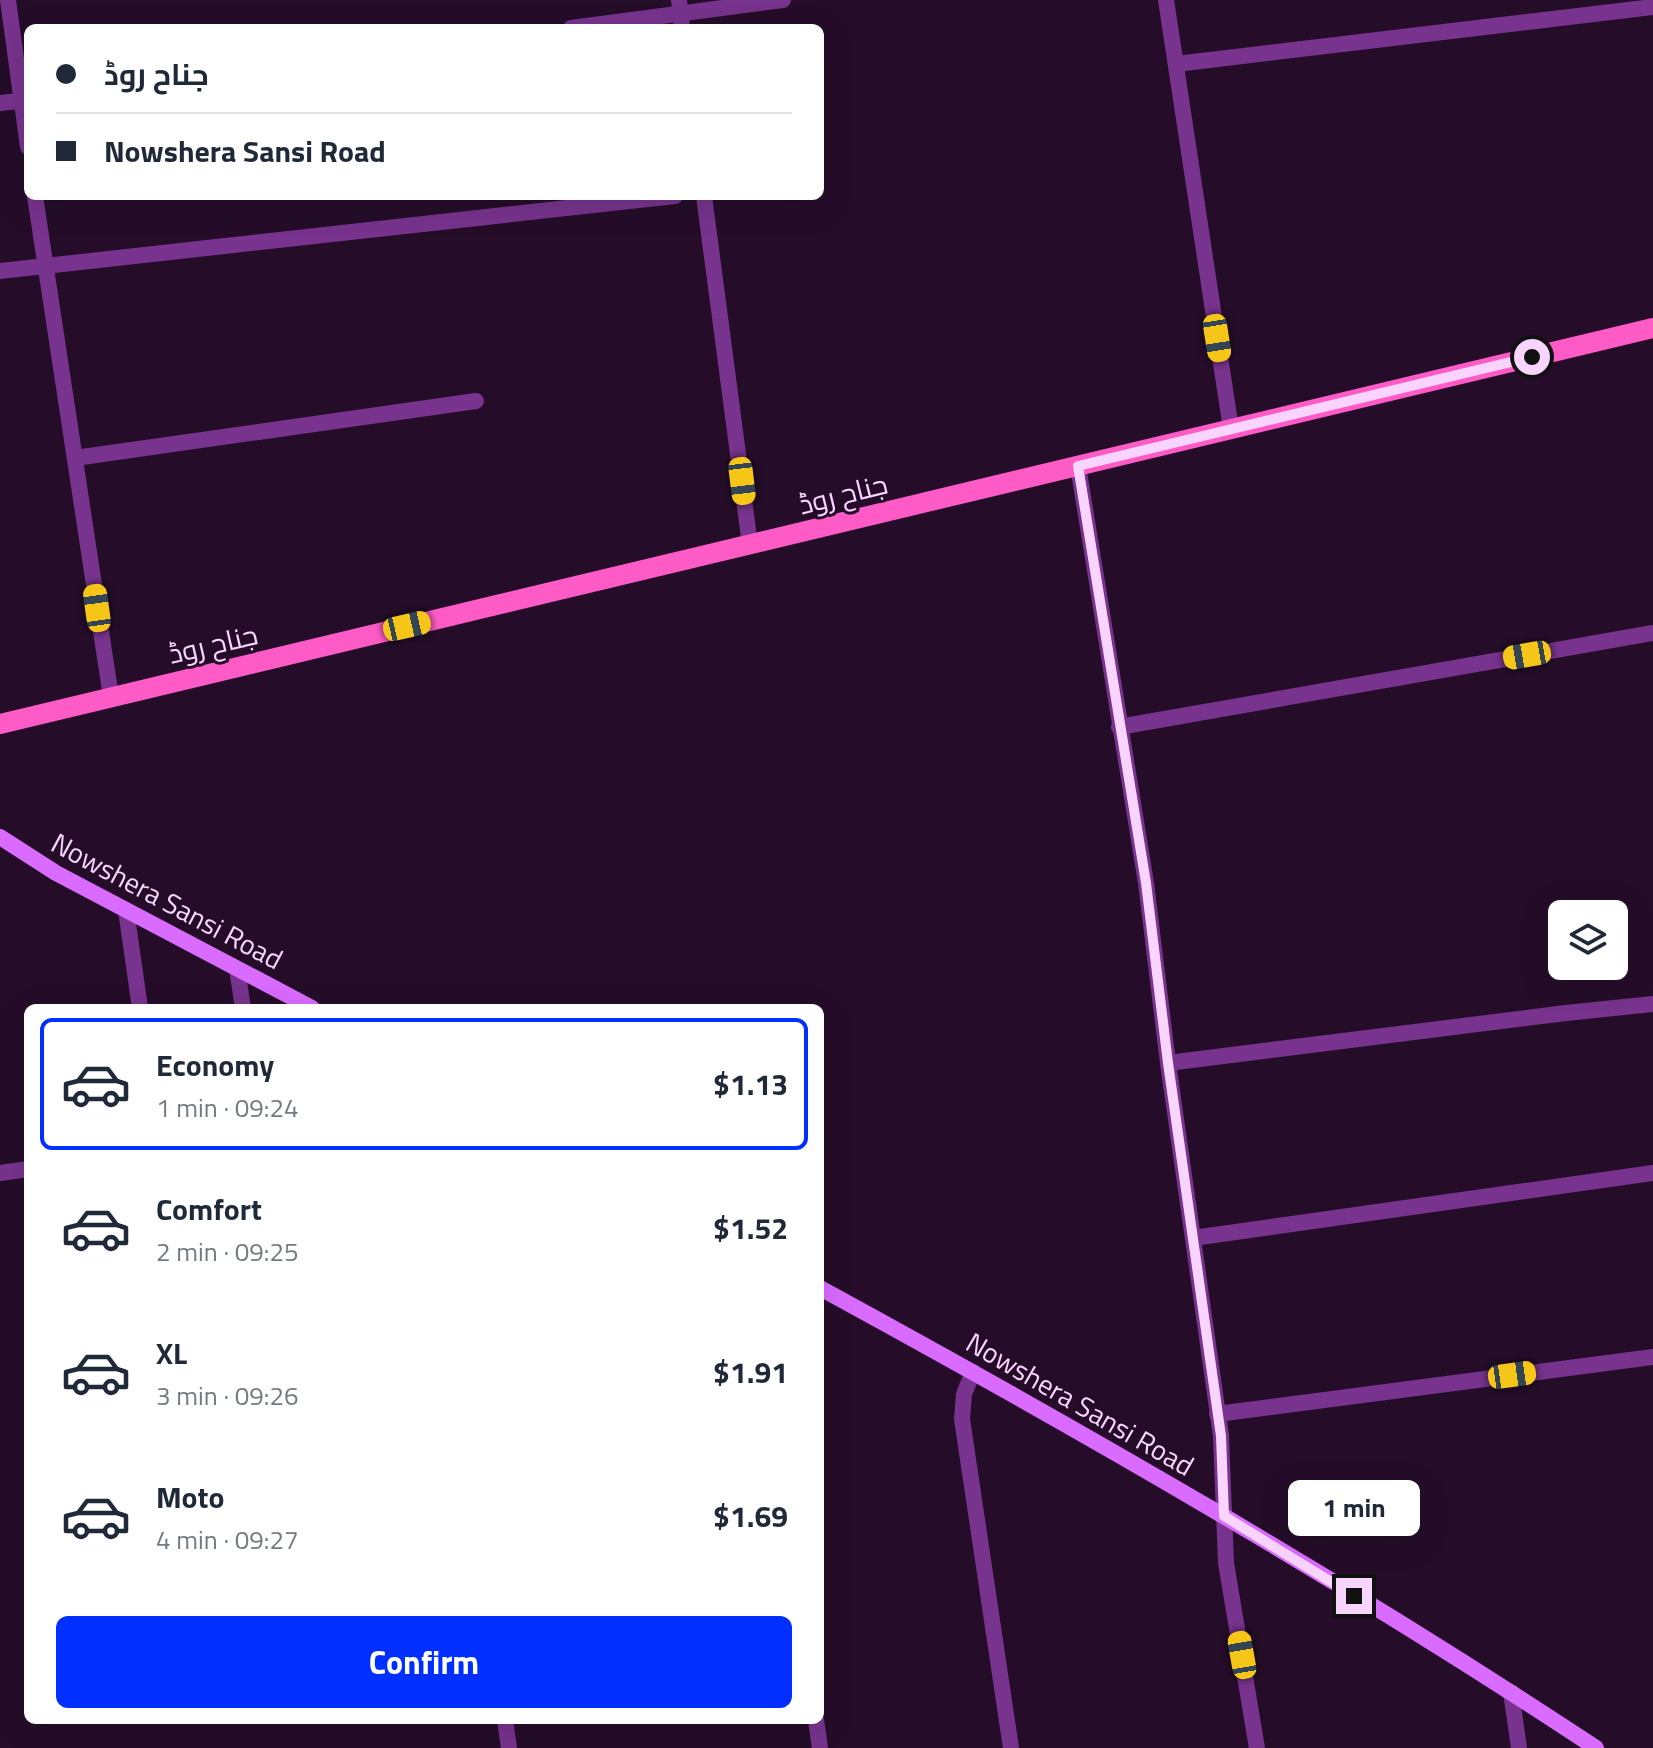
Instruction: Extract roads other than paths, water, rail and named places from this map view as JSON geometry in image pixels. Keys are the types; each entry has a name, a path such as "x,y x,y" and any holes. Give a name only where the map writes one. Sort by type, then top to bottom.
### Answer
{"main road":[{"name":"جناح روڈ","path":"0,724 1653,328"},
{"name":"Nowshera Sansi Road","path":"0,837 56,873 304,1004"},
{"name":"Nowshera Sansi Road","path":"824,1290 1224,1516 1511,1692 1596,1748"}],"street":[{"path":"0,103 24,100 8,0"},
{"path":"602,24 783,0"},
{"path":"1166,0 1231,429"},
{"path":"1176,64 1653,7"},
{"path":"36,200 111,697"},
{"path":"0,271 639,200"},
{"path":"705,200 750,545"},
{"path":"75,458 476,401"},
{"path":"1078,466 1146,883 1223,1464 1226,1563 1257,1748"},
{"path":"1119,727 1653,633"},
{"path":"126,910 139,1004"},
{"path":"237,969 242,1004"},
{"path":"1168,1063 1653,1004"},
{"path":"0,1173 24,1170"},
{"path":"1193,1238 1653,1173"},
{"path":"1217,1414 1653,1357"},
{"path":"973,1372 964,1394 962,1419 1011,1748"},
{"path":"1511,1692 1519,1748"},
{"path":"506,1724 509,1748"},
{"path":"817,1724 820,1748"}]}
